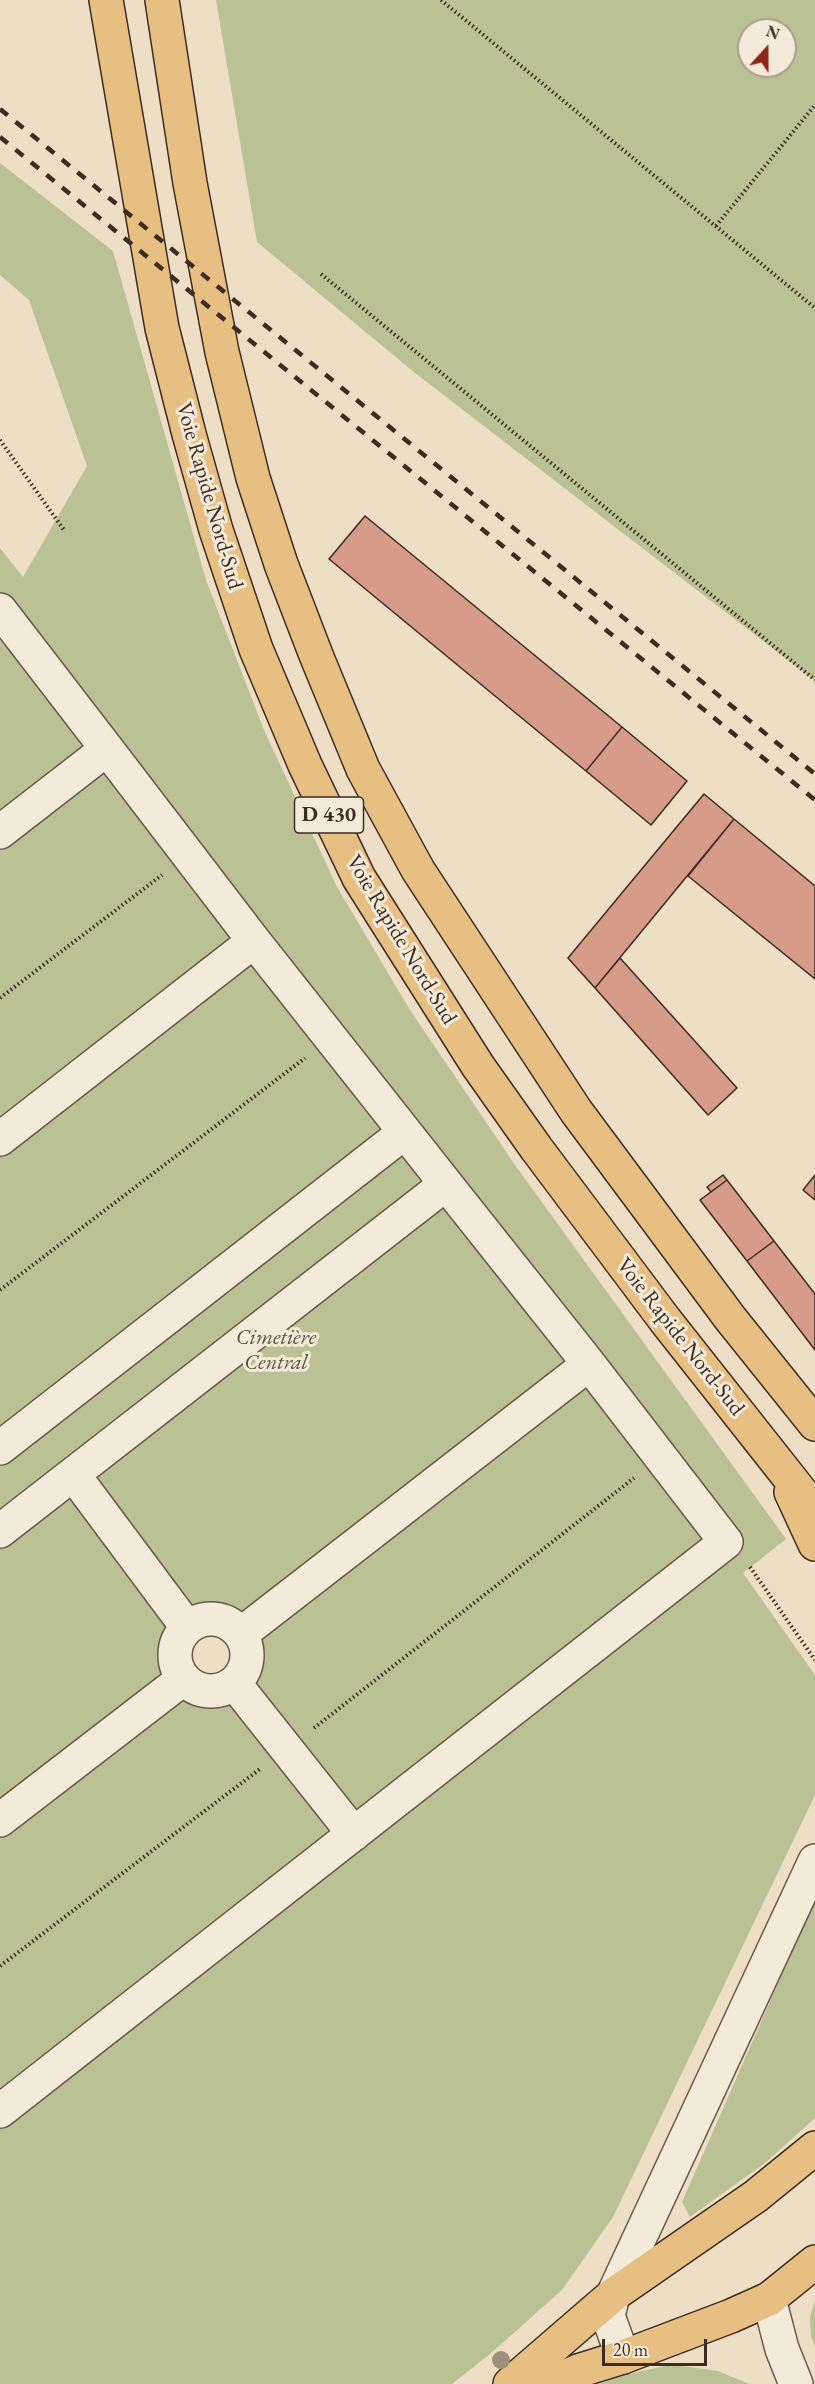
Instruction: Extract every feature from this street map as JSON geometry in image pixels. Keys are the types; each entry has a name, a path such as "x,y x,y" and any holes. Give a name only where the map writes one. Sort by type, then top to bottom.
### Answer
{"main road":[{"name":"Voie Rapide Nord-Sud","path":"106,0 162,328 186,424 216,530 256,649 305,765 359,878 478,1066 664,1320 815,1510"},
{"name":"D 430","path":"162,0 190,183 222,352 253,478 300,614 363,769 418,870 576,1111 730,1317 815,1424"},
{"path":"776,1461 815,1544"},
{"path":"510,2384 613,2295 756,2196 815,2148"},
{"path":"549,2384 769,2299 803,2274 815,2262"}],"street":[{"path":"0,610 254,941 589,1364 726,1542 0,2111"},
{"path":"0,832 107,749"},
{"path":"0,1139 254,941"},
{"path":"3,1440 405,1132"},
{"path":"0,1532 446,1184"},
{"path":"241,1634 589,1364"},
{"path":"73,1474 187,1627"},
{"path":"205,1619 225,1622 241,1634 248,1651 245,1669 235,1683 217,1691 199,1690 183,1679 174,1662 176,1643 187,1627 205,1619"},
{"path":"0,1820 183,1679"},
{"path":"235,1683 354,1834"},
{"path":"622,2357 608,2316 613,2295 815,1861"},
{"path":"769,2299 782,2349 796,2384"}],"path":[{"path":"441,0 815,308"},
{"path":"716,226 815,105"},
{"path":"321,274 815,680"},
{"path":"0,440 64,530"},
{"path":"0,998 189,855"},
{"path":"0,1290 331,1038"},
{"path":"0,1966 286,1749 661,1458"},
{"path":"726,1542 751,1568 815,1660"}],"green space":[{"path":"216,0 815,0 815,681 415,373 257,242"},
{"name":"Cimetière Central","path":"0,163 113,251 206,580 264,730 337,887 410,1010 515,1165 786,1539 743,1573 815,1675 815,1795 613,2217 562,2290 490,2354 452,2384 0,2384 0,548 23,577 87,466 29,300 0,275","holes":["205,1619 225,1622 241,1634 248,1651 245,1669 235,1684 217,1691 199,1690 183,1679 174,1662 176,1643 187,1627"]},
{"path":"815,1899 815,2118 765,2163 690,2217 682,2202"},
{"path":"815,2300 815,2347 811,2336 810,2317"},
{"path":"665,2366 718,2371 749,2384 599,2384"}],"building":[{"path":"365,516 622,727 586,771 329,559"},
{"path":"622,727 687,781 651,825 586,771"},
{"path":"704,794 734,819 595,988 568,958"},
{"path":"734,819 815,886 815,979 688,876"},
{"path":"620,958 737,1088 708,1115 595,988"},
{"path":"723,1175 727,1180 711,1192 707,1187"},
{"path":"815,1175 815,1200 803,1190"},
{"path":"727,1180 774,1241 747,1261 700,1200"},
{"path":"774,1241 815,1294 815,1350 747,1261"}],"railway":[{"path":"0,109 815,774"},
{"path":"0,137 815,800"}]}
